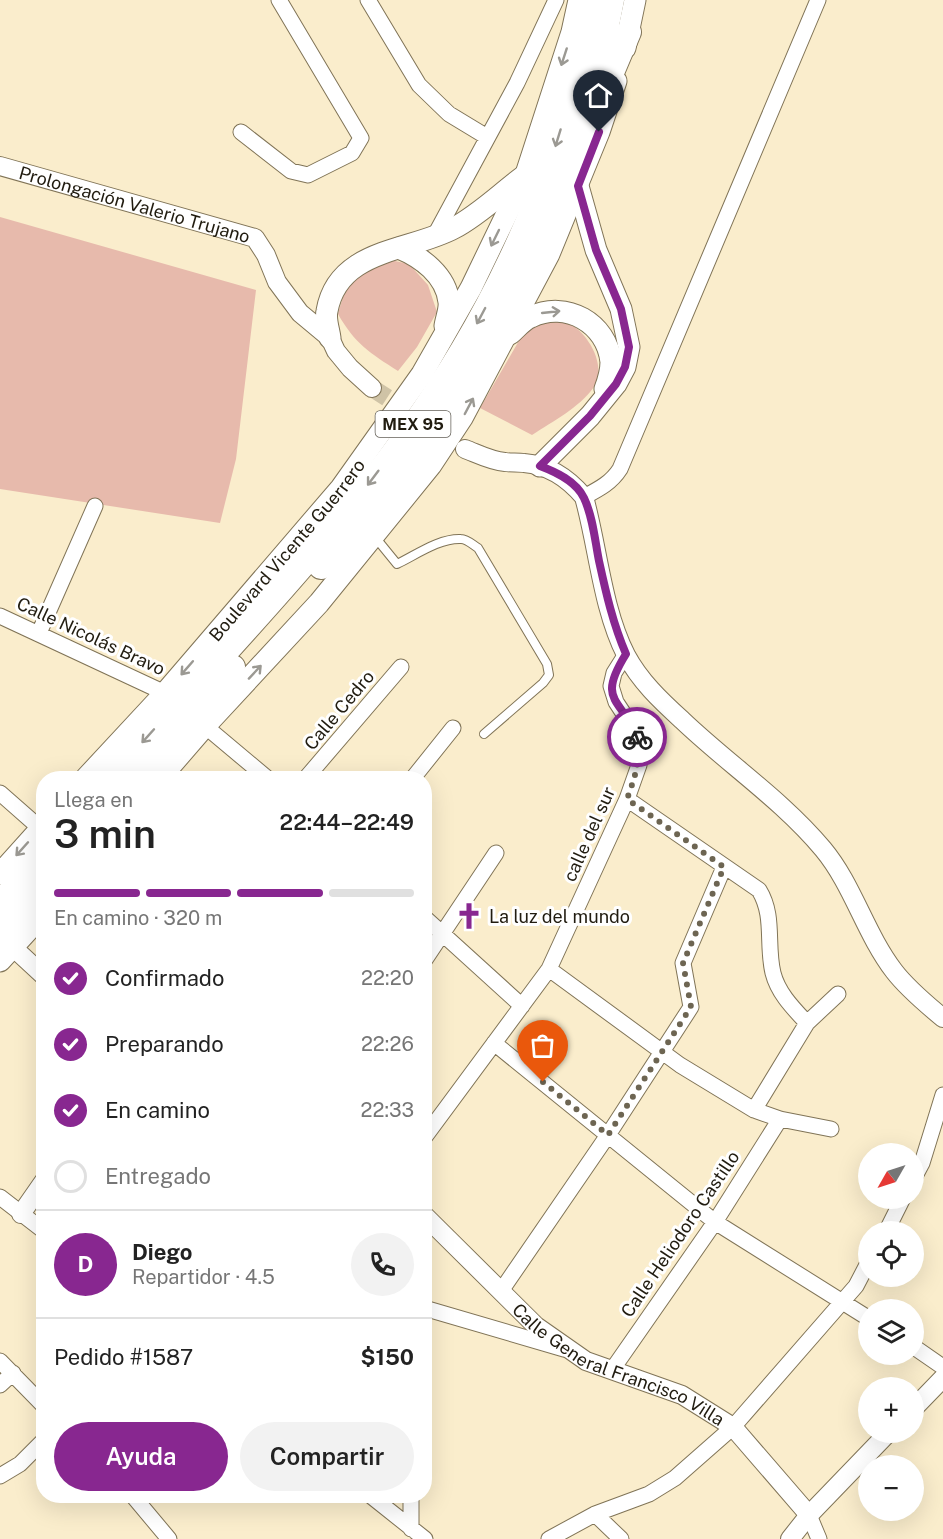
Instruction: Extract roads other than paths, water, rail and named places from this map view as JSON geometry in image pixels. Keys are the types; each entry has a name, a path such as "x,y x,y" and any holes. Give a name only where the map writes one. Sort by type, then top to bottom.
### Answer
{"highway":[{"name":"Boulevard Vicente Guerrero","path":"117,771 264,610 350,508 408,432 463,349 504,272 547,175 581,65 594,0"},
{"name":"Boulevard Vicente Guerrero","path":"142,771 362,521 432,435 523,281 574,178 612,0"},
{"path":"574,178 629,32"},
{"path":"3,944 36,873"},
{"path":"0,903 29,889"}],"main road":[{"name":"Boulevard Vicente Guerrero","path":"93,771 165,693 341,488 422,374 471,288 526,174 572,32 579,0"},
{"path":"629,32 635,0"},
{"path":"330,338 326,313 339,283 364,260 452,229 476,215 495,197 526,174"},
{"name":"Boulevard Vicente Guerrero","path":"166,771 319,603 431,465 462,418 549,254 574,178"},
{"path":"540,466 602,403 625,367 629,347 621,309 596,250 574,178"},
{"path":"399,248 415,254 427,263 443,286 449,302 444,336"},
{"path":"503,341 529,317 548,311 560,311 586,320 600,333 611,363 602,403"},
{"path":"29,889 36,856"}],"street":[{"path":"241,132 291,171 308,175 352,153 361,138 279,0"},
{"path":"368,0 419,85 449,114 487,137"},
{"path":"435,235 517,82 556,0"},
{"path":"584,497 614,479 620,469 818,0"},
{"name":"Prolongación Valerio Trujano","path":"0,166 255,238 266,255 277,282 300,314 330,338 336,351 350,368 372,388"},
{"path":"465,449 484,457 504,462 526,463 556,472 573,484 584,497 605,590 626,654 654,694 705,742 781,807 823,849 840,873 894,971 927,1006 943,1018"},
{"path":"39,633 95,506"},
{"name":"Calle Nicolás Bravo","path":"0,616 165,693"},
{"name":"calle del sur","path":"432,1127 549,969 627,799 639,765 640,751 637,734 616,702 611,686 614,673 626,654"},
{"name":"Calle Cedro","path":"312,771 401,667"},
{"path":"205,726 259,771"},
{"path":"418,771 453,728"},
{"path":"0,793 36,822"},
{"path":"627,799 759,890 766,902 773,974 785,999 807,1023"},
{"path":"432,950 496,853"},
{"path":"501,1291 608,1135 691,1007 683,963 724,867"},
{"path":"432,924 522,1006"},
{"path":"3,944 36,970"},
{"path":"549,969 662,1052 754,1110 780,1119 831,1129"},
{"path":"754,1110 807,1023 838,994"},
{"path":"494,1043 715,1222 858,1311"},
{"path":"924,1157 943,1095"},
{"name":"Calle Heliodoro Castillo","path":"612,1370 715,1222 780,1119"},
{"path":"21,1214 36,1192"},
{"path":"0,1197 36,1225"},
{"name":"Calle General Francisco Villa","path":"432,1223 536,1326 575,1353 586,1360 682,1395 733,1427 809,1515"},
{"path":"549,1539 595,1514 649,1494 675,1478 733,1427 858,1281"},
{"path":"432,1310 575,1353"},
{"path":"924,1354 943,1367"},
{"path":"0,1361 36,1397"},
{"path":"0,1385 13,1373"},
{"path":"924,1398 943,1378"},
{"path":"789,1539 878,1443"},
{"path":"0,1476 20,1464 36,1448"},
{"path":"139,1503 161,1537"},
{"path":"379,1503 425,1539"},
{"path":"411,1503 411,1529"},
{"path":"595,1514 621,1539"},
{"path":"809,1515 819,1539"}],"lane":[{"path":"374,536 397,564 430,547 450,540 464,539 478,548 547,664 549,675 543,682 484,734"}],"tunnel":[{"path":"372,388 411,413"}],"place":[{"name":"La luz del mundo","path":"469,916"}]}
